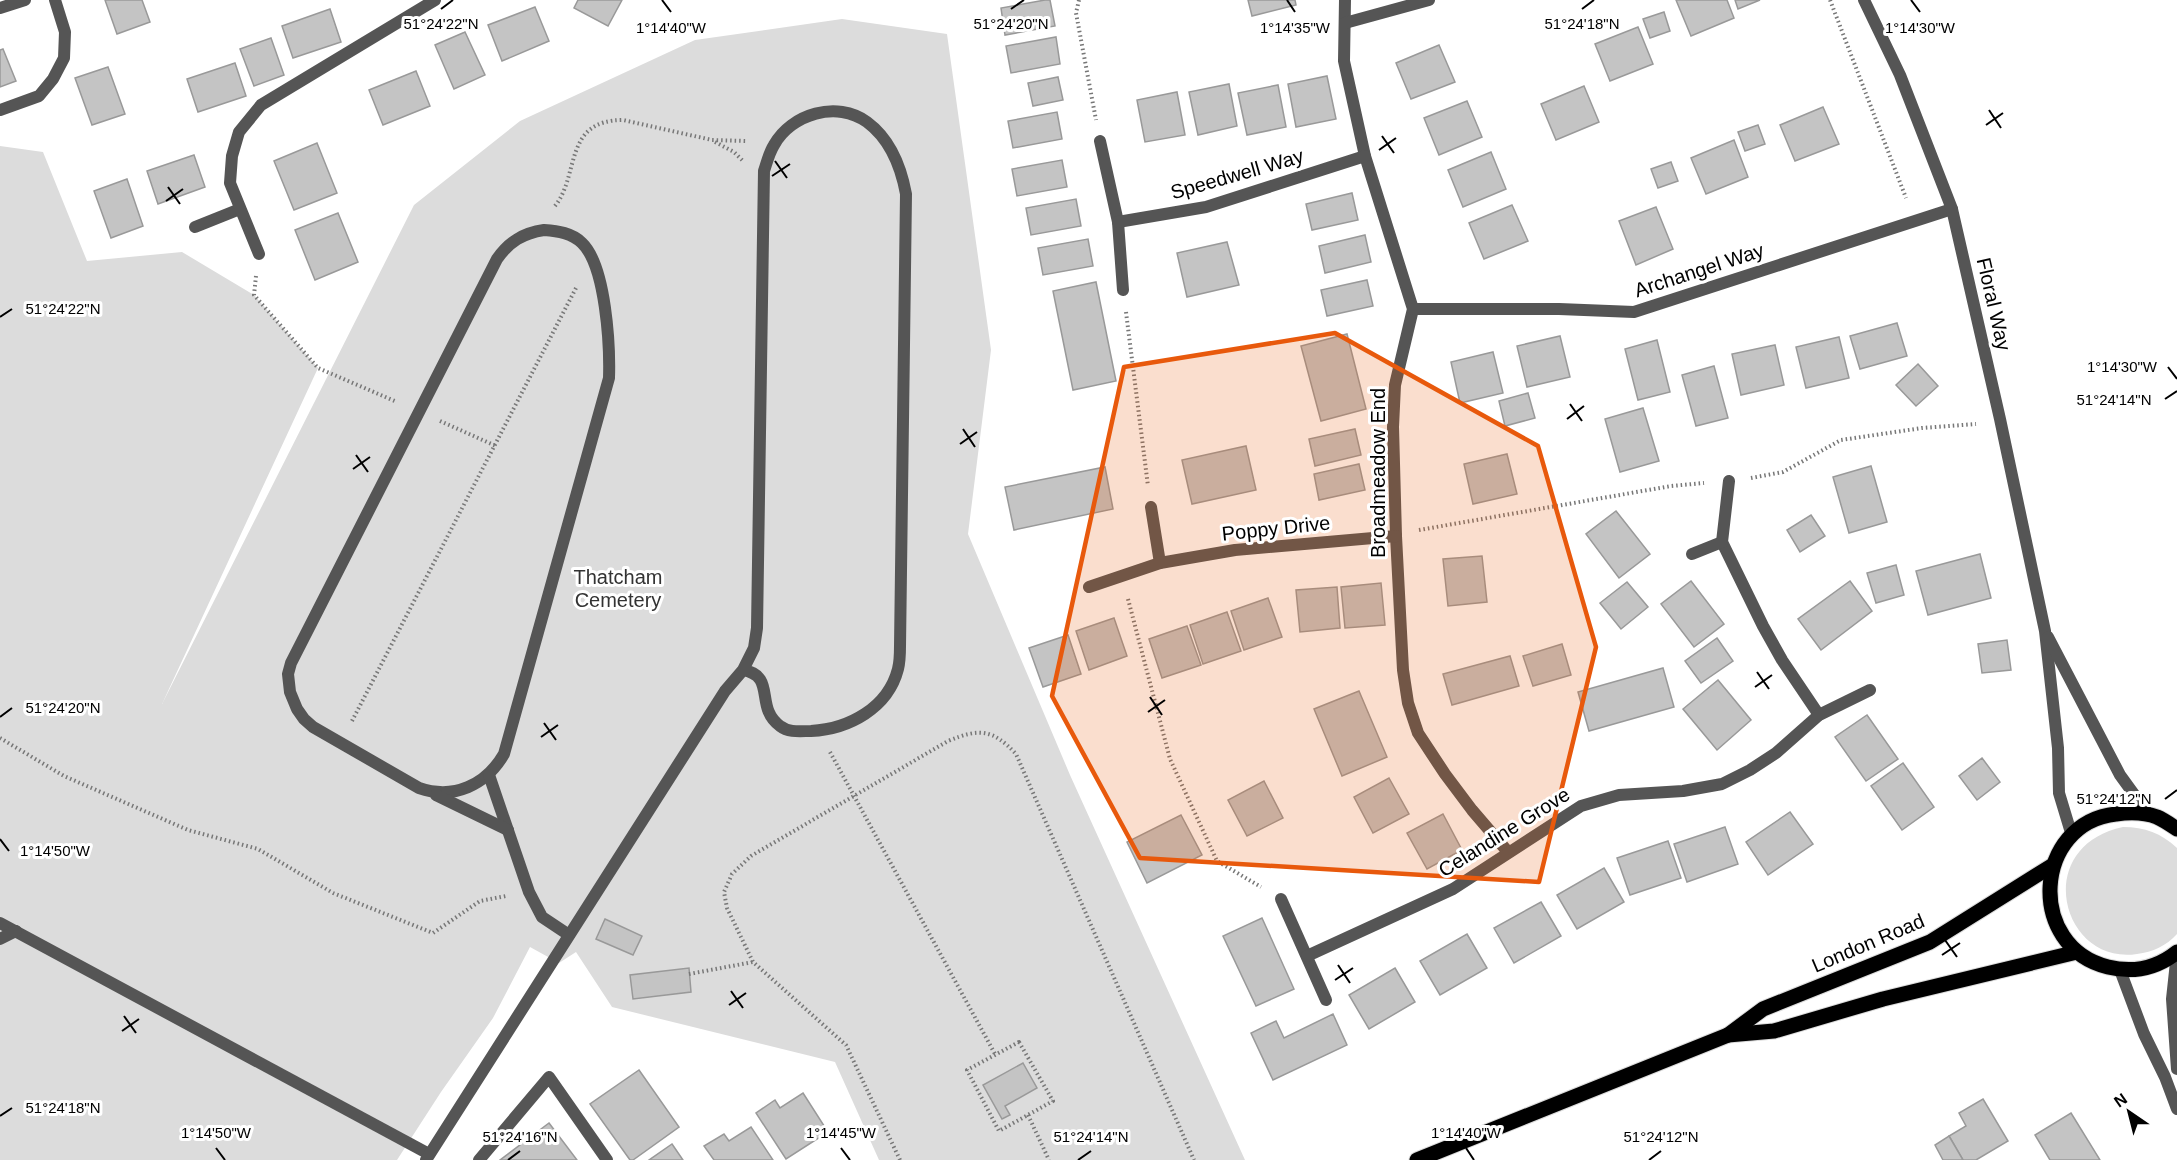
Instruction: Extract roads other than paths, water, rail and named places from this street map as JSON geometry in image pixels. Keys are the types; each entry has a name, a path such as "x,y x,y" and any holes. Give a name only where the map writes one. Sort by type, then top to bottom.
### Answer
{"main road":[{"path":"2177,829 2157,817 2132,812 2107,815 2084,825 2065,842 2053,864 2049,889 2052,914 2062,935 2078,952 2097,964 2120,970 2143,969 2167,960 2177,952"},
{"name":"London Road","path":"1417,1160 1728,1035 1763,1010 1930,942 2053,864"},
{"name":"London Road","path":"1728,1035 1774,1031 1883,999 2078,952"}],"street":[{"path":"0,8 25,0"},
{"path":"0,110 39,96 53,79 64,58 65,32 55,0"},
{"path":"259,254 230,183 232,156 238,132 261,105 435,0"},
{"path":"1346,0 1344,61 1365,156 1413,309"},
{"path":"1345,23 1429,0"},
{"name":"Floral Way","path":"1864,0 1900,75 1952,210 2045,631 2058,748 2059,793 2072,836"},
{"path":"0,923 427,1157 725,691 743,670 754,648 757,628 764,171 774,143 785,131 796,122 819,113 835,111 854,115 873,128 889,146 902,177 906,194 899,667 893,684 867,714 832,729 795,732 780,726 769,712 764,700 765,690 756,673 743,670"},
{"path":"1100,141 1118,222 1124,290"},
{"name":"Speedwell Way","path":"1118,222 1206,207 1365,156"},
{"path":"195,227 240,209"},
{"name":"Archangel Way","path":"1413,309 1559,309 1634,312 1952,210"},
{"path":"432,793 459,791 472,786 489,775 504,754 609,378 607,320 595,264 584,244 575,237 559,231 533,232 511,242 497,259 291,663 288,674 290,692 297,709 313,727 419,788 508,830"},
{"name":"Broadmeadow End","path":"1413,309 1395,384 1393,427 1403,670 1408,703 1418,733 1444,774 1508,852"},
{"path":"1729,481 1722,542 1777,652 1819,715"},
{"path":"1151,507 1160,563"},
{"name":"Poppy Drive","path":"1089,587 1160,563 1235,550 1396,536"},
{"path":"1692,554 1722,542"},
{"name":"Floral Way","path":"2045,631 2120,775 2149,815"},
{"name":"Celandine Grove","path":"1307,956 1453,889 1581,806 1619,795 1683,791 1722,784 1776,753 1819,715 1870,690"},
{"path":"489,775 529,892 542,917 569,935"},
{"path":"1281,899 1326,1000"},
{"path":"0,939 16,931"},
{"path":"2177,952 2172,999 2177,1069"},
{"path":"2120,970 2144,1034 2165,1077 2177,1109"},
{"path":"479,1160 549,1077 607,1160"}],"park label":[{"name":"Thatcham Cemetery","path":"618,588"}]}
